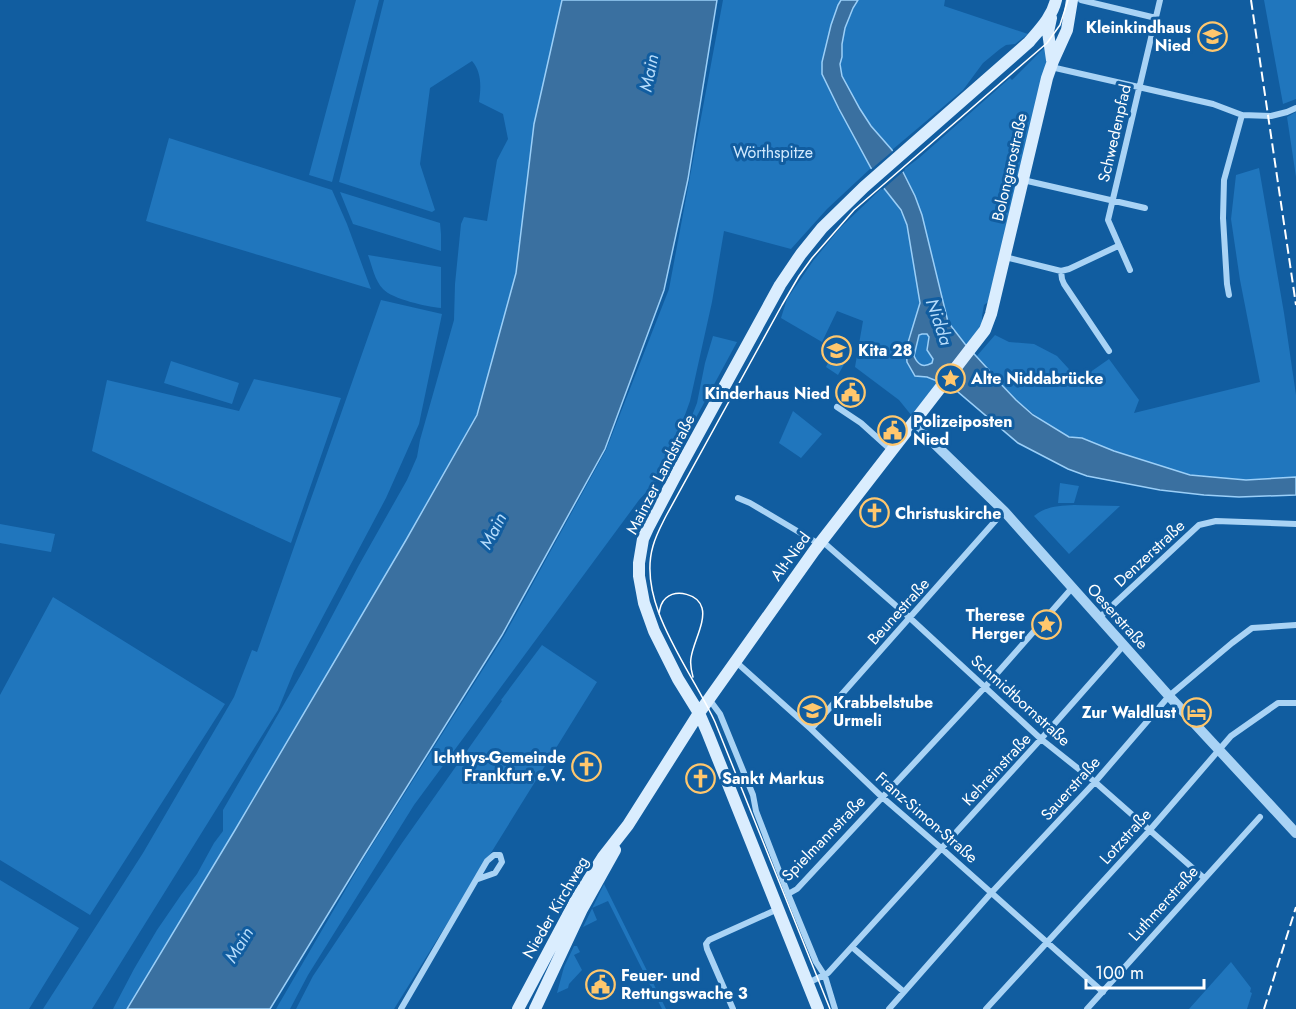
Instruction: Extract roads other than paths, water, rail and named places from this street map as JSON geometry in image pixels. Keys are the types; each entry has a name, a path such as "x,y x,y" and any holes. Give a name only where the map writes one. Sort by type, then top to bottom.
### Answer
{"main road":[{"path":"1052,64 1056,3"},
{"path":"1029,42 1047,21 1056,3"},
{"path":"1053,40 1071,3"},
{"path":"1029,42 1053,40 1067,30 1071,3"},
{"name":"Mainzer Landstraße","path":"818,1009 699,713 673,670 647,613 639,576 643,539 668,488 780,285 801,254 822,228 864,187 1029,42"},
{"name":"Bolongarostraße","path":"916,420 988,324 1052,64"},
{"name":"Alt-Nied","path":"699,713 820,542 916,420"},
{"name":"Nieder Kirchweg","path":"535,1009 582,909 628,825 699,713"},
{"name":"Nieder Kirchweg","path":"518,1009 576,900 603,857 628,825"}],"street":[{"path":"1081,0 1156,18"},
{"name":"Schwedenpfad","path":"1130,270 1108,220 1160,0"},
{"path":"1052,64 1212,104 1242,115 1271,116 1296,108"},
{"path":"1229,295 1223,218 1224,180 1242,115"},
{"path":"1023,180 1145,208"},
{"path":"1005,256 1061,271 1118,246"},
{"path":"1061,271 1064,284 1109,351"},
{"path":"837,407 861,423 892,451"},
{"name":"Oeserstraße","path":"916,420 1004,511 1169,696 1296,833"},
{"name":"Schmidtbornstraße","path":"738,498 820,542 910,618 1041,739 1095,782 1204,878"},
{"name":"Beunestraße","path":"811,729 1004,511"},
{"name":"Denzerstraße","path":"1099,618 1199,525 1216,521 1296,524"},
{"name":"Spielmannstraße","path":"788,894 796,889 985,687 1072,588"},
{"name":"Sauerstraße","path":"889,1009 992,892 1095,782 1169,696 1252,628 1296,625"},
{"name":"Kehreinstraße","path":"808,983 825,976 1125,645"},
{"name":"Franz-Simon-Straße","path":"735,661 882,797 992,892 1102,992"},
{"path":"709,699 726,726 788,894 816,962 825,976 836,1009"},
{"name":"Lotzstraße","path":"986,1009 1149,831 1231,736 1278,703 1296,703"},
{"name":"Luthmerstraße","path":"1087,1009 1260,817"},
{"path":"401,1009 477,879"},
{"path":"733,1009 706,944 709,940 778,909"},
{"path":"852,947 903,992"}],"water":[{"name":"Main","path":"562,0 717,0 688,179 664,290 605,449 502,635 270,1009 127,1009 406,540 477,415 516,273 534,124"},
{"name":"Nidda","path":"841,0 858,0 845,28 840,64 842,76 871,126 892,150 915,196 922,215 948,322 998,381 1033,415 1069,437 1082,438 1114,451 1190,475 1246,480 1296,477 1296,495 1239,497 1204,495 1160,490 1087,476 1068,469 1018,443 952,387 927,377 915,376 907,362 906,349 920,303 907,225 901,210 871,168 822,74 822,62","holes":["927,334 929,337 927,350 933,359 929,365 923,365 917,362 914,356 919,335"]}],"tram line":[{"path":"830,1009 715,722 659,614 652,591 650,568 653,546 666,516 782,305 812,258 854,210 1047,43 1060,25 1068,0"},
{"path":"659,614 664,600 671,595 687,594 700,603 703,614 691,658 693,677"}],"railway":[{"path":"1251,0 1296,305"},
{"path":"1264,1009 1296,907"}],"place":[{"name":"Kleinkindhaus Nied","path":"1212,36"},
{"name":"Kita 28","path":"837,350"},
{"name":"Alte Niddabrücke","path":"950,378"},
{"name":"Kinderhaus Nied","path":"851,393"},
{"name":"Polizeiposten Nied","path":"892,430"},
{"name":"Christuskirche","path":"874,513"},
{"name":"Therese Herger","path":"1046,624"},
{"name":"Krabbelstube Urmeli","path":"812,711"},
{"name":"Zur Waldlust","path":"1197,712"},
{"name":"Ichthys-Gemeinde Frankfurt e.V.","path":"587,766"},
{"name":"Sankt Markus","path":"701,778"},
{"name":"Feuer- und Rettungswache 3","path":"600,984"}],"park label":[{"name":"Wörthspitze","path":"773,152"}]}
